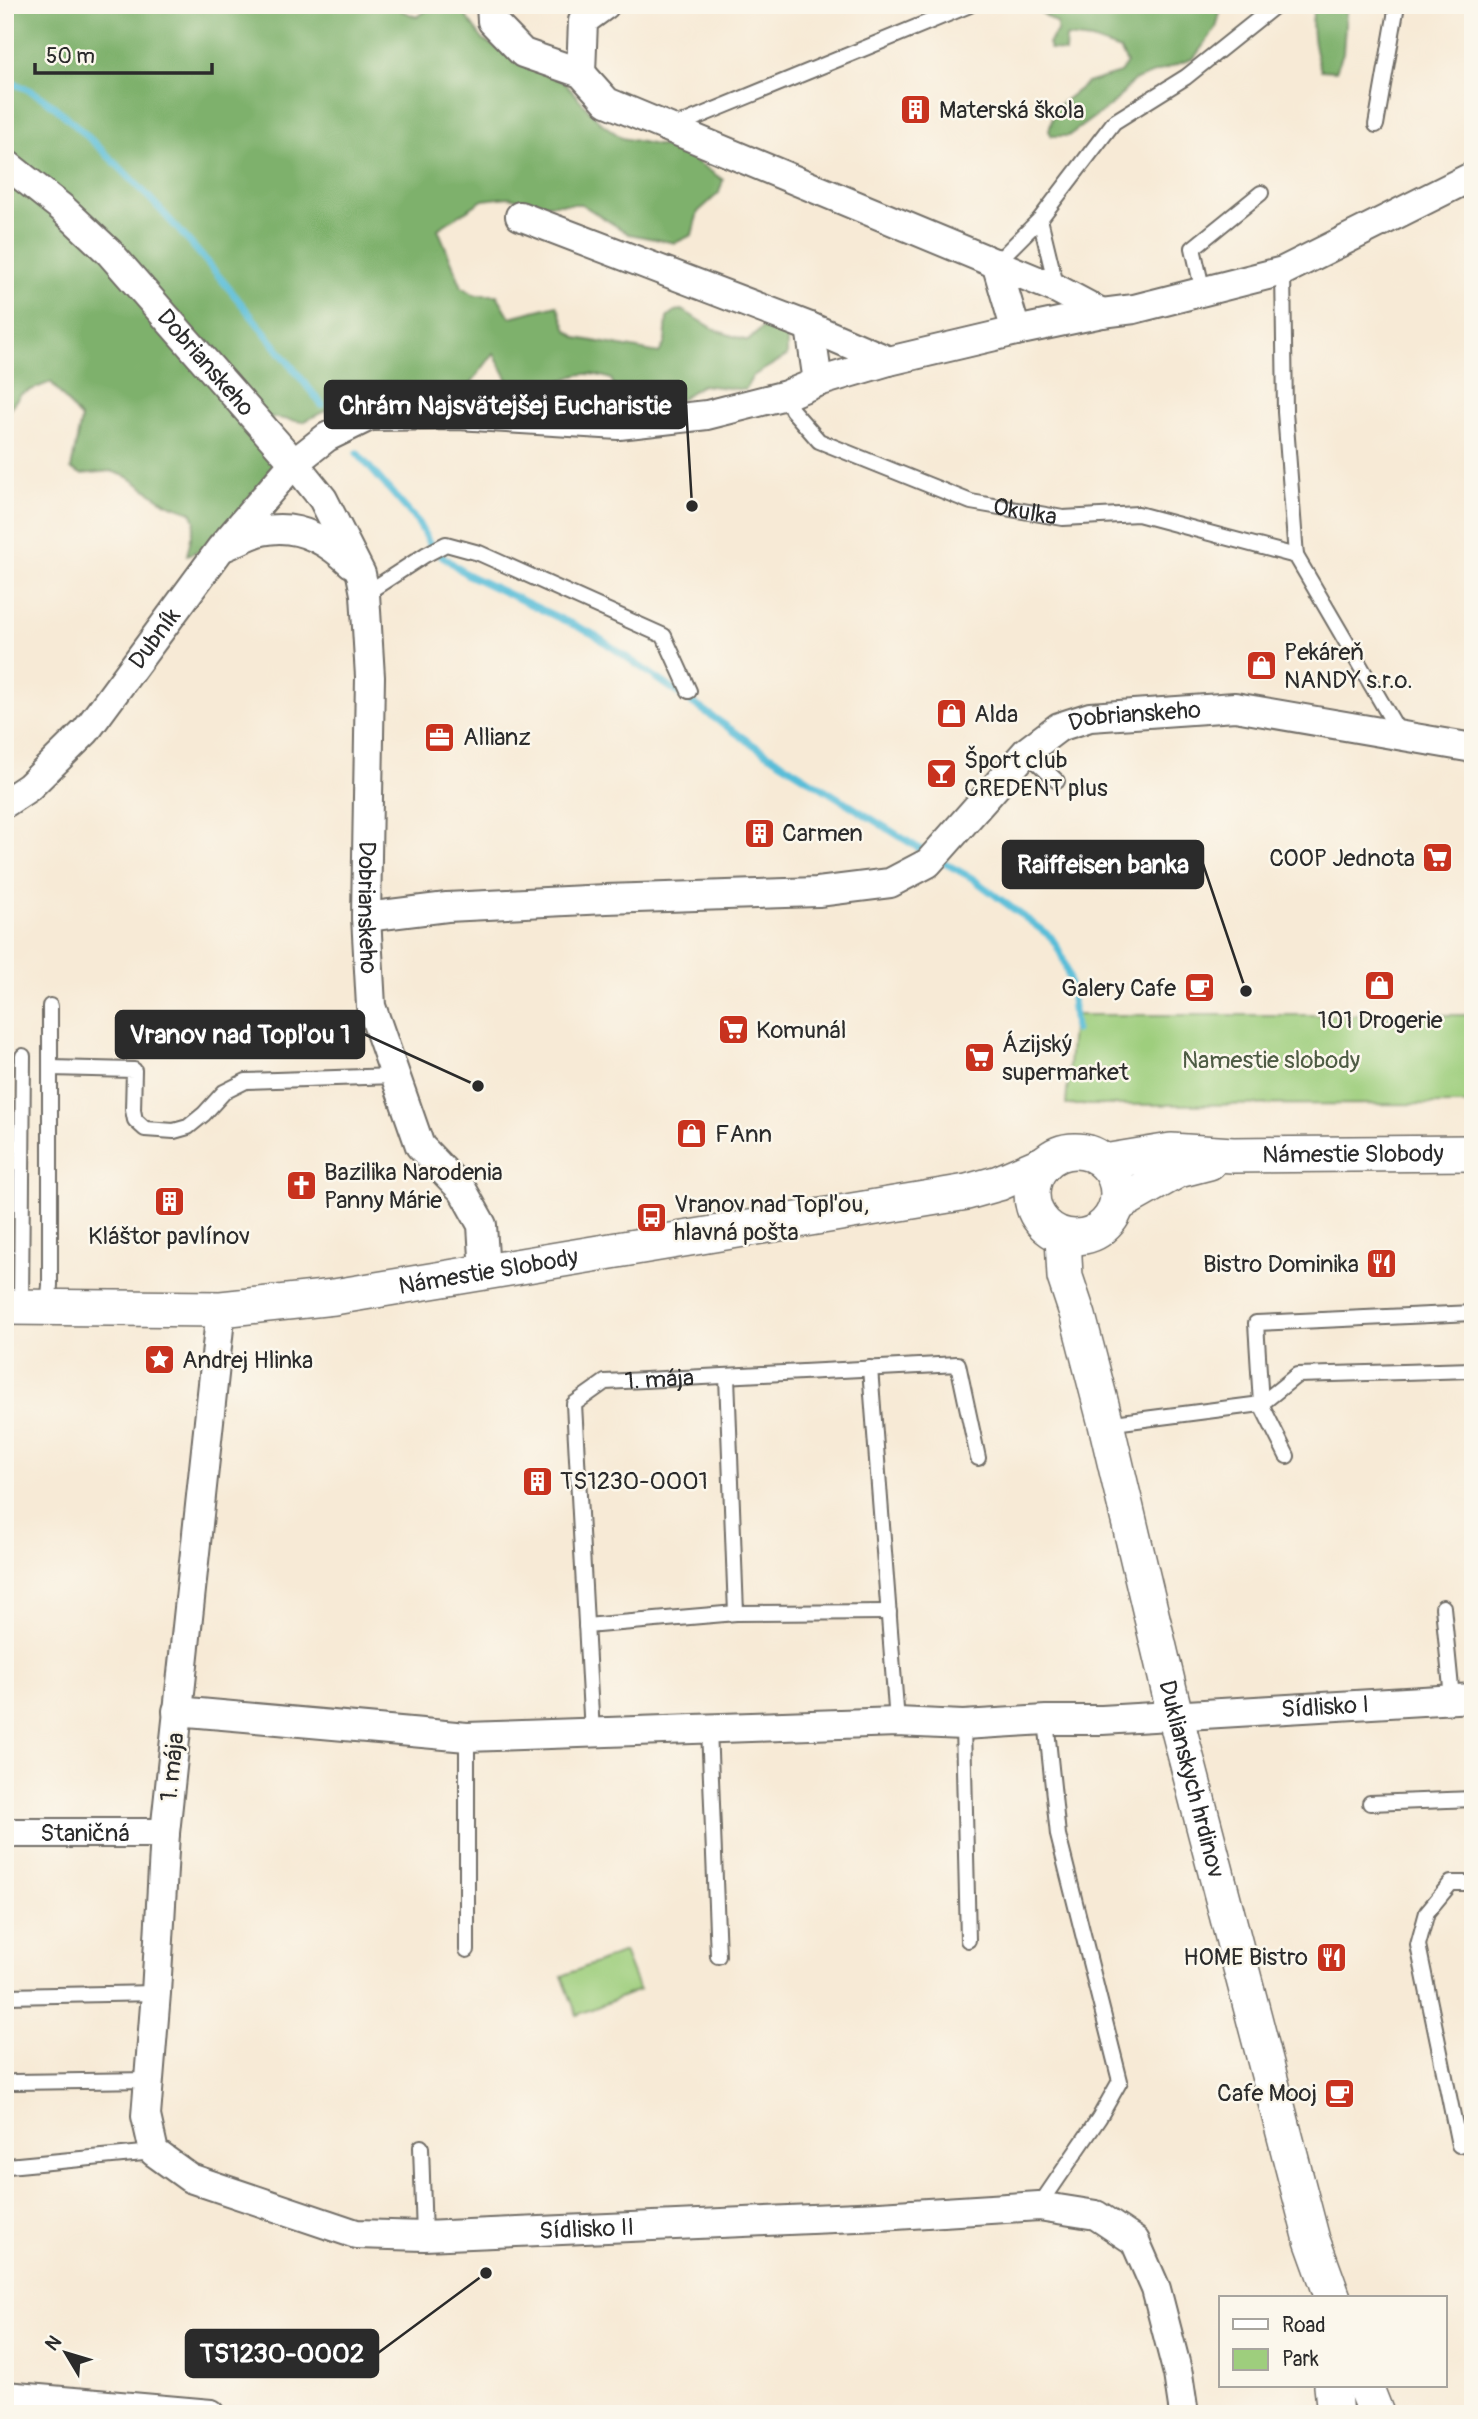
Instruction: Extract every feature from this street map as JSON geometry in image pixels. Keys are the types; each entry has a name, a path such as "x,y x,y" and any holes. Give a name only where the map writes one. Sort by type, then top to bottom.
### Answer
{"street":[{"path":"491,5 492,21 523,53 581,73 607,102 1057,289 1102,313"},
{"path":"581,73 583,22 604,5"},
{"name":"Dobrianskeho","path":"5,163 62,208 109,252 294,463 323,499 363,584 370,677 366,917 371,1006 420,1146 463,1191 482,1225 485,1273"},
{"path":"294,463 329,435 370,416 458,415 619,425 707,415 786,395 818,382 889,361 1016,331 1135,309 1283,271 1473,176"},
{"path":"520,216 810,327 889,361"},
{"path":"996,263 1016,331"},
{"path":"810,327 818,382"},
{"name":"Dubník","path":"5,803 29,787 86,731 221,548 294,463"},
{"path":"221,548 264,531 304,531 337,550 363,584"},
{"name":"Dobrianskeho","path":"366,917 447,907 818,892 890,883 936,854 1026,752 1059,727 1090,717 1235,707 1473,748"},
{"path":"1036,1214 1032,1187 1037,1174 1055,1155 1081,1151 1093,1155 1104,1162 1117,1181 1119,1192 1111,1216 1086,1260 1078,1316"},
{"path":"1104,1162 1171,1152 1233,1155"},
{"name":"Námestie Slobody","path":"1233,1155 1473,1153"},
{"path":"967,1192 999,1199 1036,1214 1052,1231 1063,1237 1084,1237 1178,1170 1233,1155"},
{"name":"Námestie Slobody","path":"25,1307 221,1309 334,1297 967,1192 999,1183 1045,1163"},
{"name":"Duklianskych hrdinov","path":"1063,1237 1065,1277 1078,1316 1175,1715 1312,2240 1332,2296"},
{"path":"177,1711 221,1309"},
{"name":"Sídlisko I","path":"1175,1715 1462,1698"},
{"name":"1. mája","path":"154,2152 146,2116 165,1833 177,1711 467,1737 897,1722 963,1725 1175,1715"},
{"name":"Staničná","path":"5,1833 165,1833"},
{"name":"Sídlisko II","path":"154,2152 190,2178 356,2234 424,2236 880,2217 1039,2206"},
{"path":"1039,2206 1096,2215 1135,2241 1156,2289 1178,2374 1185,2414"},
{"name":"Duklianskych hrdinov","path":"1312,2240 1320,2296"},
{"path":"1332,2388 1335,2414"},
{"path":"1366,2388 1376,2414"},
{"path":"5,2396 211,2414"}],"lane":[{"path":"668,129 970,5"},
{"path":"996,263 1040,219 1114,122 1186,77 1276,5"},
{"path":"1376,125 1397,5"},
{"path":"1203,292 1193,248 1261,192"},
{"path":"1040,219 1057,289"},
{"path":"1283,271 1285,412 1296,556 1401,735"},
{"name":"Okulka","path":"786,395 792,410 819,441 971,502 1063,519 1138,514 1296,556"},
{"path":"363,584 446,544 479,553 664,636 689,691"},
{"path":"1026,752 1057,781"},
{"path":"25,1307 50,1285 50,1006"},
{"path":"23,1056 25,1307"},
{"path":"50,1068 134,1070 135,1120 145,1129 174,1130 188,1127 224,1092 246,1081 395,1076"},
{"path":"1287,1456 1262,1404 1256,1323 1473,1313"},
{"name":"1. mája","path":"592,1733 574,1404 606,1382 958,1364 978,1458"},
{"path":"870,1368 897,1722"},
{"path":"1105,1424 1262,1404 1297,1375 1473,1370"},
{"path":"727,1377 736,1613"},
{"path":"1443,1607 1462,1698"},
{"path":"586,1626 736,1613 888,1612"},
{"path":"1039,2206 1099,2118 1120,2081 1058,1835 1046,1720"},
{"path":"963,1725 968,1940"},
{"path":"709,1728 718,1955"},
{"path":"467,1737 467,1950"},
{"path":"1370,1803 1473,1799"},
{"path":"1459,2145 1418,1945 1427,1912 1451,1883 1473,1883"},
{"path":"7,1996 156,1993"},
{"path":"14,2082 150,2080"},
{"path":"421,2147 424,2236"},
{"path":"8,2166 154,2152"}],"green space":[{"path":"5,5 398,5 402,11 417,17 434,5 467,5 467,18 484,41 564,82 600,122 622,138 680,150 723,180 719,193 698,212 692,235 675,243 629,234 581,204 542,204 508,197 483,200 438,229 462,287 475,295 497,295 510,317 557,305 567,330 577,338 659,353 665,343 667,318 675,311 682,310 718,331 748,341 764,326 780,321 787,336 787,356 753,376 745,390 702,385 670,406 632,410 622,402 611,379 599,375 580,374 537,391 514,392 494,353 465,391 412,390 331,408 303,422 270,417 275,464 262,497 220,544 187,555 195,521 191,512 166,503 128,477 111,471 81,474 71,469 81,419 51,382 21,394 5,414"},
{"path":"1035,5 1215,5 1220,13 1216,28 1194,58 1133,81 1115,102 1068,136 1052,136 1049,131 1055,108 1087,83 1120,73 1127,63 1120,50 1092,40 1066,37 1065,52 1050,49 1048,43 1057,32 1057,23 1037,10"},
{"path":"1315,5 1350,5 1346,12 1343,53 1336,71 1321,70 1318,63 1312,29"},
{"name":"Namestie slobody","path":"1073,1015 1473,1015 1473,1104 1066,1105"},
{"path":"624,1952 639,1990 577,2015 562,1976"}],"waterway":[{"path":"5,82 29,90 50,103 120,168 210,266 322,405"},
{"path":"357,453 417,521 432,548 466,574 593,634 752,744 928,854"},
{"path":"939,860 972,878 1051,937 1067,970 1075,1030"}],"place":[{"name":"Materská škola","path":"916,110"},
{"name":"Chrám Najsvätejšej Eucharistie","path":"692,506"},
{"name":"Pekáreň NANDY s.r.o.","path":"1261,666"},
{"name":"Alda","path":"951,714"},
{"name":"Allianz","path":"440,737"},
{"name":"Šport club CREDENT plus","path":"941,774"},
{"name":"Carmen","path":"759,833"},
{"name":"COOP Jednota","path":"1438,858"},
{"name":"101 Drogerie","path":"1380,986"},
{"name":"Galery Cafe","path":"1199,988"},
{"name":"Raiffeisen banka","path":"1246,991"},
{"name":"Komunál","path":"733,1030"},
{"name":"Ázijský supermarket","path":"979,1058"},
{"name":"Vranov nad Topľou 1","path":"478,1086"},
{"name":"FAnn","path":"692,1134"},
{"name":"Bazilika Narodenia Panny Márie","path":"301,1186"},
{"name":"Kláštor pavlínov","path":"169,1202"},
{"name":"Vranov nad Topľou, hlavná pošta","path":"651,1218"},
{"name":"Bistro Dominika","path":"1382,1264"},
{"name":"Andrej Hlinka","path":"159,1360"},
{"name":"TS1230-0001","path":"537,1481"},
{"name":"HOME Bistro","path":"1331,1957"},
{"name":"Cafe Mooj","path":"1340,2093"},
{"name":"TS1230-0002","path":"486,2273"}]}
